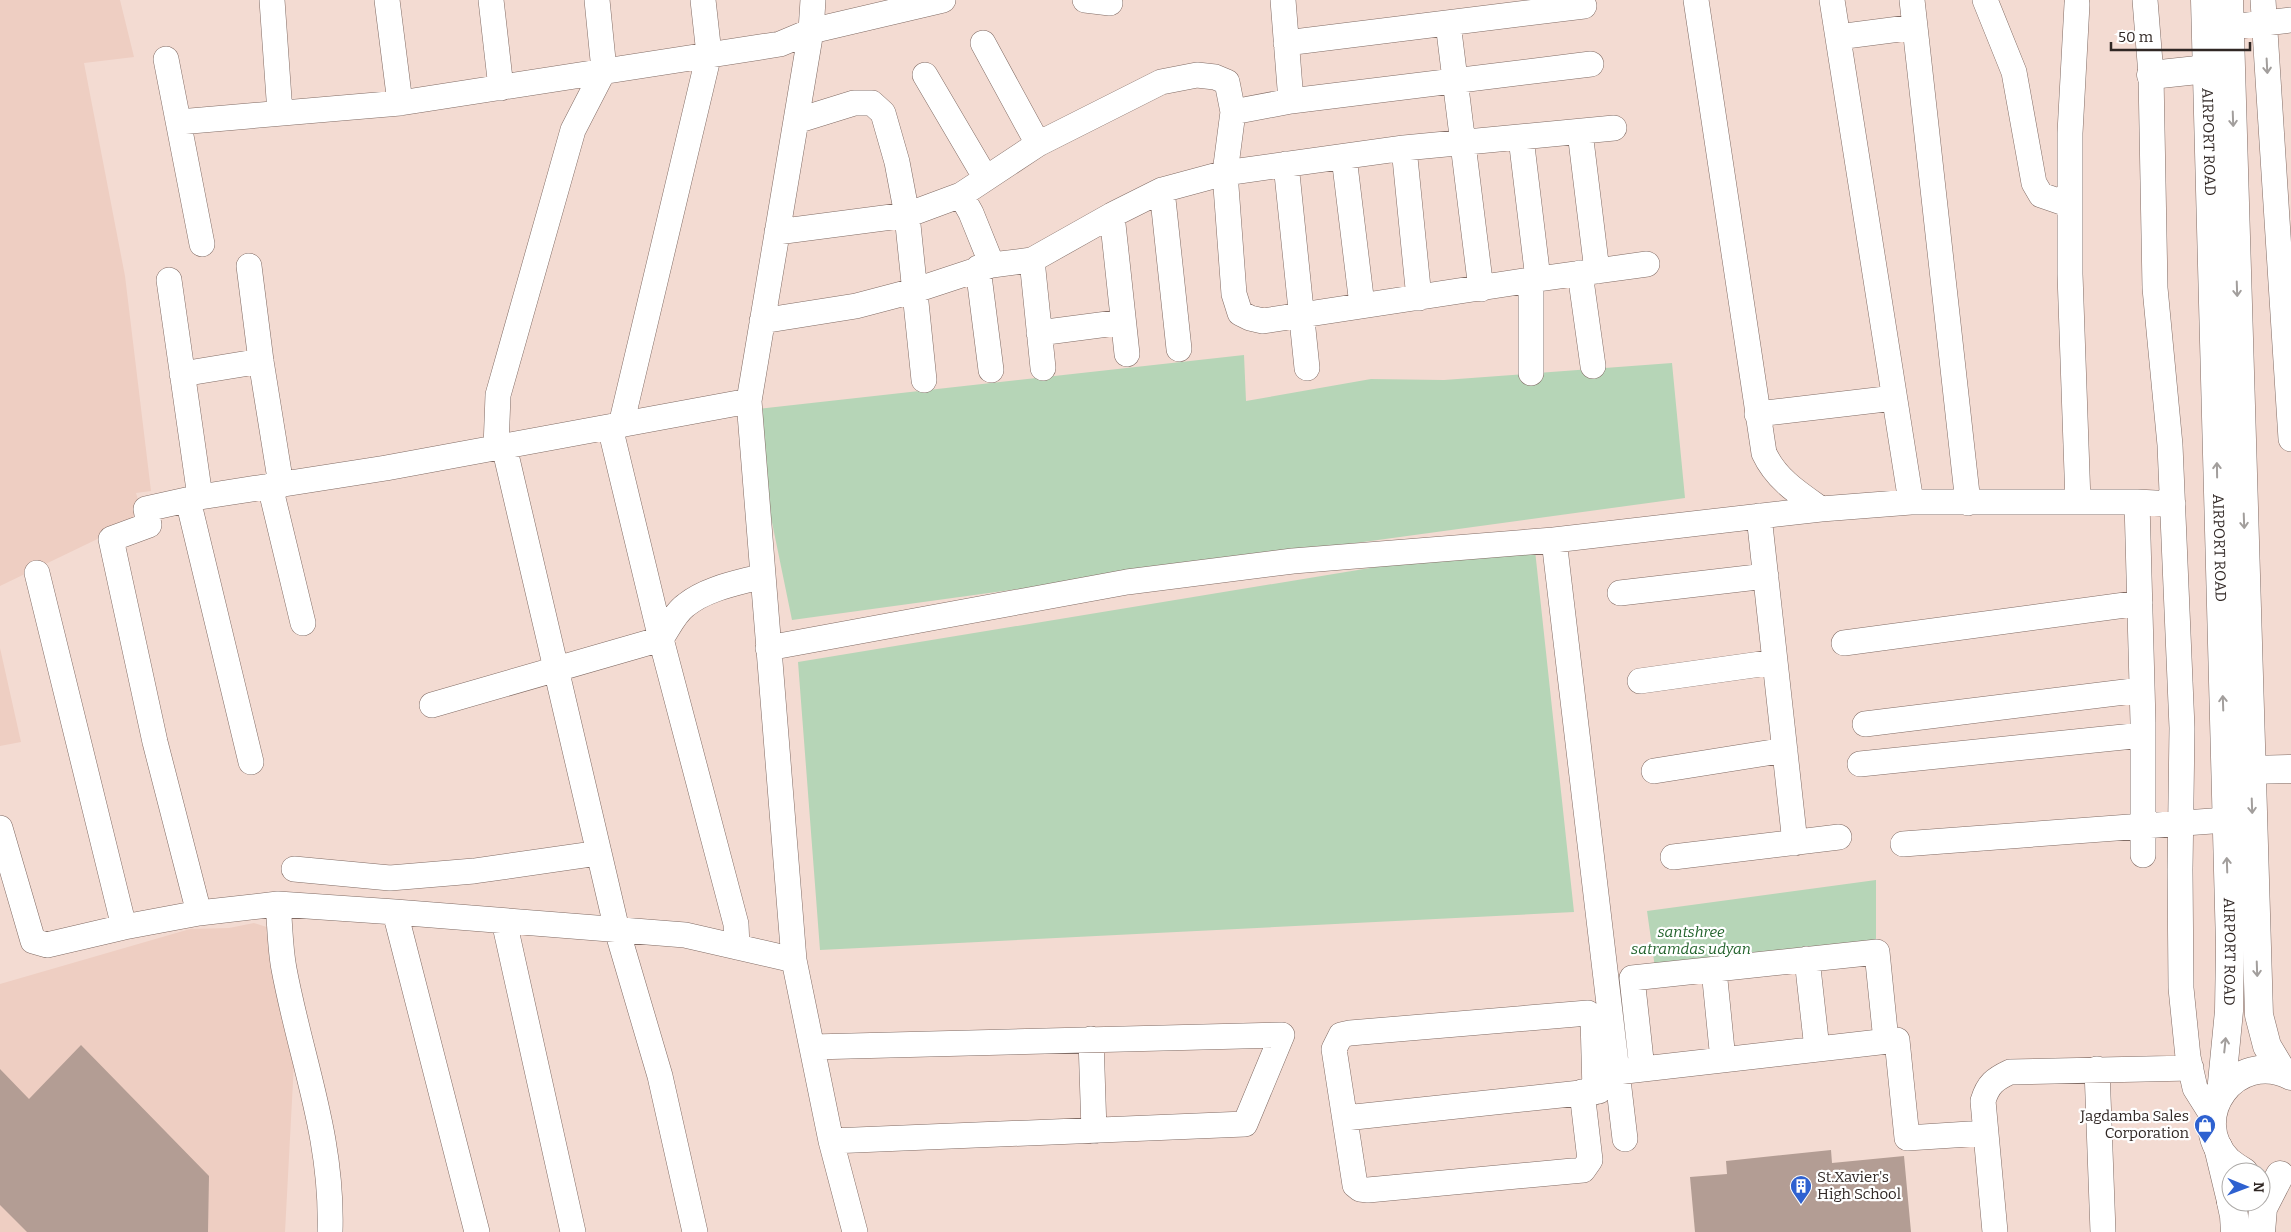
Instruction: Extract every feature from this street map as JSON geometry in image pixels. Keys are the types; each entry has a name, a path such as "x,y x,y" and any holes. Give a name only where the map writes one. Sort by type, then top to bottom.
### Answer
{"main road":[{"name":"AIRPORT ROAD","path":"2205,0 2230,946 2229,1011 2213,1132 2222,1162"},
{"name":"AIRPORT ROAD","path":"2229,0 2259,1015 2267,1046 2286,1073"},
{"path":"2151,75 2207,69"},
{"path":"2251,770 2291,769"},
{"name":"AIRPORT ROAD","path":"2216,1104 2232,1080 2247,1072 2264,1069 2286,1073"},
{"name":"AIRPORT ROAD","path":"2218,1147 2229,1162"},
{"path":"2261,1232 2263,1208 2277,1174"},
{"name":"AIRPORT ROAD","path":"2233,1212 2235,1232"}],"street":[{"path":"272,0 280,113"},
{"path":"387,0 400,102"},
{"path":"492,0 501,88"},
{"path":"597,0 604,70 573,130 498,395 500,447 618,930 660,1076 695,1232"},
{"path":"704,0 709,54 616,426 661,639 736,924 737,947"},
{"path":"813,0 811,31 749,401 794,960 831,1141 855,1232"},
{"path":"179,122 400,102 780,44 811,31 943,0"},
{"path":"1085,0 1110,3"},
{"path":"1283,0 1291,101"},
{"path":"1696,0 1764,453 1770,466 1792,489 1821,508"},
{"path":"1832,0 1911,502"},
{"path":"1912,0 1968,503"},
{"path":"1985,0 2014,72 2034,184 2041,195 2070,206"},
{"path":"2145,0 2151,75 2156,288 2170,445 2182,728 2180,823 2181,988 2188,1057 2195,1088 2216,1104"},
{"path":"2077,4 2071,90 2070,274 2078,502"},
{"path":"1286,42 1584,6"},
{"path":"2230,27 2264,11 2291,20"},
{"path":"2264,11 2284,242 2291,439"},
{"path":"1448,23 1481,289"},
{"path":"1838,37 1915,27"},
{"path":"983,43 1038,144"},
{"path":"166,59 202,244"},
{"path":"1234,112 1291,101 1591,64"},
{"path":"925,75 985,177"},
{"path":"777,232 907,215 961,195 985,177 1038,144 1161,82 1198,75 1215,77 1227,82 1234,112 1225,173 1234,294 1240,313 1250,318 1263,321 1648,264"},
{"path":"796,121 854,103 872,102 883,113 897,162 907,215 913,291 924,380"},
{"path":"762,320 856,306 913,291 985,266 1032,260 1112,215 1162,190 1225,173 1404,148 1614,128"},
{"path":"1580,132 1593,366"},
{"path":"1521,138 1534,280 1531,373"},
{"path":"1404,148 1419,298"},
{"path":"1344,157 1362,305"},
{"path":"1286,164 1307,368"},
{"path":"1162,190 1180,349"},
{"path":"961,195 971,213 985,266 991,370"},
{"path":"1112,215 1127,354"},
{"path":"1032,260 1043,368"},
{"path":"249,266 276,485 304,623"},
{"path":"169,280 182,374 194,498 251,762"},
{"path":"1039,333 1123,322"},
{"path":"182,374 261,361"},
{"path":"1757,414 1894,398"},
{"path":"199,913 155,742 111,539 149,525 146,509 194,498 500,447 749,401"},
{"path":"768,648 1127,582 1293,561 1554,540 1821,508 1911,502 2137,502 2173,504"},
{"path":"2137,502 2143,735 2143,855"},
{"path":"1758,516 1795,843"},
{"path":"1554,540 1603,1086 1590,1160 1583,1170 1577,1172 1368,1190 1360,1189 1354,1185 1334,1049 1341,1035 1350,1033 1588,1013 1593,1018 1603,1086 1625,1139"},
{"path":"37,573 124,927"},
{"path":"432,704 661,639 676,615 692,601 704,594 762,576"},
{"path":"1620,592 1766,576"},
{"path":"1844,643 2140,603"},
{"path":"1640,682 1775,662"},
{"path":"1866,724 2141,690"},
{"path":"1860,764 2143,735"},
{"path":"1654,771 1785,750"},
{"path":"1903,844 2226,820"},
{"path":"0,828 33,941 47,945 124,927 199,913 278,904 684,935 794,960"},
{"path":"1673,857 1839,837"},
{"path":"294,869 390,878 474,871 599,853"},
{"path":"278,904 284,967 314,1090 328,1160 331,1197 330,1232"},
{"path":"394,912 477,1232"},
{"path":"504,921 573,1232"},
{"path":"1642,1069 1632,978 1877,952 1886,1041"},
{"path":"1806,959 1817,1049"},
{"path":"1714,970 1724,1060"},
{"path":"812,1047 1282,1035 1245,1124 831,1141"},
{"path":"1091,1039 1094,1131"},
{"path":"1345,1118 1603,1086 1642,1069 1897,1040 1907,1138 1985,1132"},
{"path":"1995,1232 1983,1101 1987,1087 1996,1078 2010,1072 2190,1068"},
{"path":"2098,1069 2103,1232"}],"shaded area":[{"path":"0,0 120,0 134,57 84,63 125,276 151,491 136,493 143,517 0,586"},
{"path":"0,648 21,742 0,746"},
{"path":"254,923 273,929 295,1044 285,1232 0,1232 0,984 190,929 229,928"}],"green space":[{"path":"1244,355 1246,401 1371,379 1444,380 1672,363 1685,498 792,620 749,410"},
{"path":"1534,541 1574,912 820,950 798,662"},
{"name":"santshree satramdas udyan","path":"1876,880 1876,944 1657,982 1647,911"}],"building":[{"path":"81,1045 209,1176 208,1232 27,1232 0,1205 0,1069 29,1099"},
{"name":"St.Xavier's High School","path":"1831,1150 1832,1163 1904,1156 1911,1232 1695,1232 1690,1177 1727,1174 1726,1161"}],"place":[{"name":"Jagdamba Sales Corporation","path":"2205,1144"},
{"name":"St.Xavier's High School","path":"1801,1205"}]}
